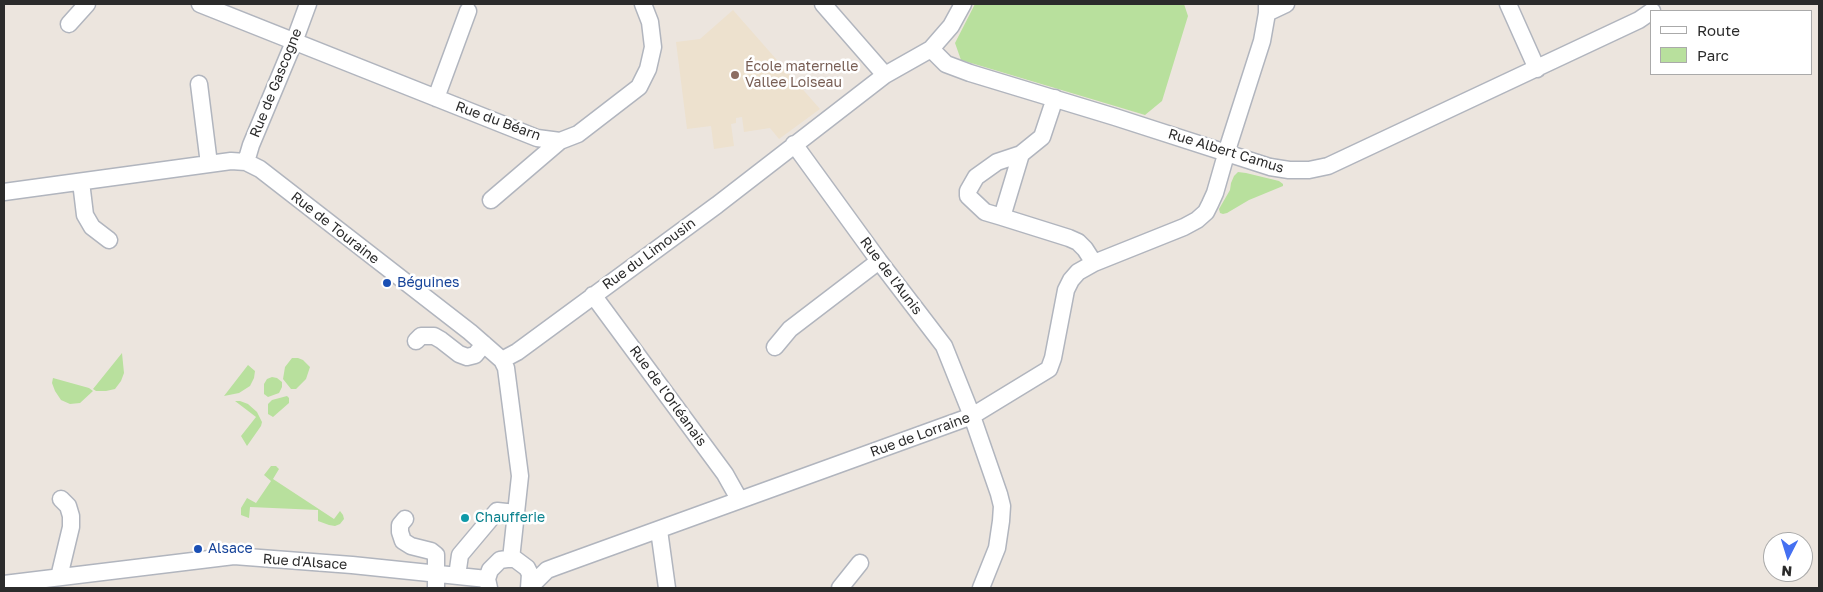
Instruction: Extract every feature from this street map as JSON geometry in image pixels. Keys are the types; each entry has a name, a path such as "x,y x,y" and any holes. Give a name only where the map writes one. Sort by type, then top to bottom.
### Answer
{"street":[{"path":"69,24 87,4"},
{"name":"Rue du Béarn","path":"200,4 537,138 560,141"},
{"name":"Rue de Gascogne","path":"246,162 251,144 308,4"},
{"path":"491,200 560,141 578,134 639,87 648,69 653,47 650,22 643,4"},
{"path":"823,4 886,75"},
{"name":"Rue du Limousin","path":"502,360 517,352 717,205 886,75 931,49 951,26 963,4"},
{"path":"1267,8 1286,4"},
{"path":"1508,4 1537,69"},
{"name":"Rue de Lorraine","path":"529,588 547,570 972,416 1048,369 1053,358 1069,285 1078,272 1094,263 1184,228 1206,212 1215,193 1262,41 1267,8"},
{"path":"436,98 468,11"},
{"name":"Rue Albert Camus","path":"931,49 946,64 1226,154 1270,167 1289,170 1309,170 1328,166 1640,20 1650,12"},
{"path":"199,84 209,164"},
{"path":"1055,98 1042,137 1021,154 997,162 976,177 968,191 968,196 985,212 1074,240 1085,249 1094,263"},
{"name":"Rue de l'Aunis","path":"794,144 879,261 944,346 972,416 1000,494 1002,506 996,548 984,587"},
{"path":"1002,217 1021,154"},
{"path":"4,192 231,161 246,162"},
{"name":"Rue de Touraine","path":"246,162 260,169 502,360"},
{"path":"81,182 86,215 92,227 109,240"},
{"path":"775,347 790,329 879,261"},
{"name":"Rue de l'Orléanais","path":"593,295 725,474 739,499"},
{"path":"416,341 421,336 434,336 459,354 467,357 475,355 484,344"},
{"path":"502,360 507,374 520,476 516,513 516,561 530,574 529,588"},
{"path":"59,577 71,516 68,506 61,499"},
{"path":"457,576 460,555 497,511 516,513"},
{"path":"405,519 400,525 403,540 411,546 431,551 436,555 436,581"},
{"path":"659,530 667,588"},
{"name":"Rue d'Alsace","path":"4,584 234,556 436,581 457,576 488,584"},
{"path":"488,584 490,570 500,560 516,561 547,570"},
{"path":"840,588 860,563"}],"shaded area":[{"name":"École maternelle Vallee Loiseau","path":"733,10 820,109 779,139 770,128 744,132 742,117 736,118 736,123 731,124 734,146 714,149 711,126 687,129 676,42 700,39"}],"green space":[{"path":"975,4 1184,4 1188,16 1162,101 1145,115 961,60 955,43"},
{"path":"1238,172 1279,181 1283,186 1249,200 1227,213 1220,213 1219,209 1230,190 1234,176"},
{"path":"122,353 124,373 115,389 96,391 93,389"},
{"path":"292,358 303,360 310,367 306,379 296,389 291,389 283,379 285,367"},
{"path":"248,365 255,371 250,386 239,393 224,396"},
{"path":"272,377 282,382 282,387 279,393 268,397 264,394 264,384 267,379"},
{"path":"53,378 89,388 93,391 80,403 70,404 61,400 55,391 52,383"},
{"path":"287,396 289,403 273,417 268,414 268,404 272,400"},
{"path":"235,401 248,404 257,412 262,422 247,446 241,436 256,417"},
{"path":"271,466 276,466 279,469 273,479 334,519 340,511 344,519 335,526 318,521 318,510 250,507 249,518 241,515 241,508 247,498 256,503 271,481 264,475"}],"place":[{"name":"École maternelle Vallee Loiseau","path":"735,75"},
{"name":"Béguines","path":"387,283"},
{"name":"Chaufferie","path":"465,518"},
{"name":"Alsace","path":"198,549"}]}
